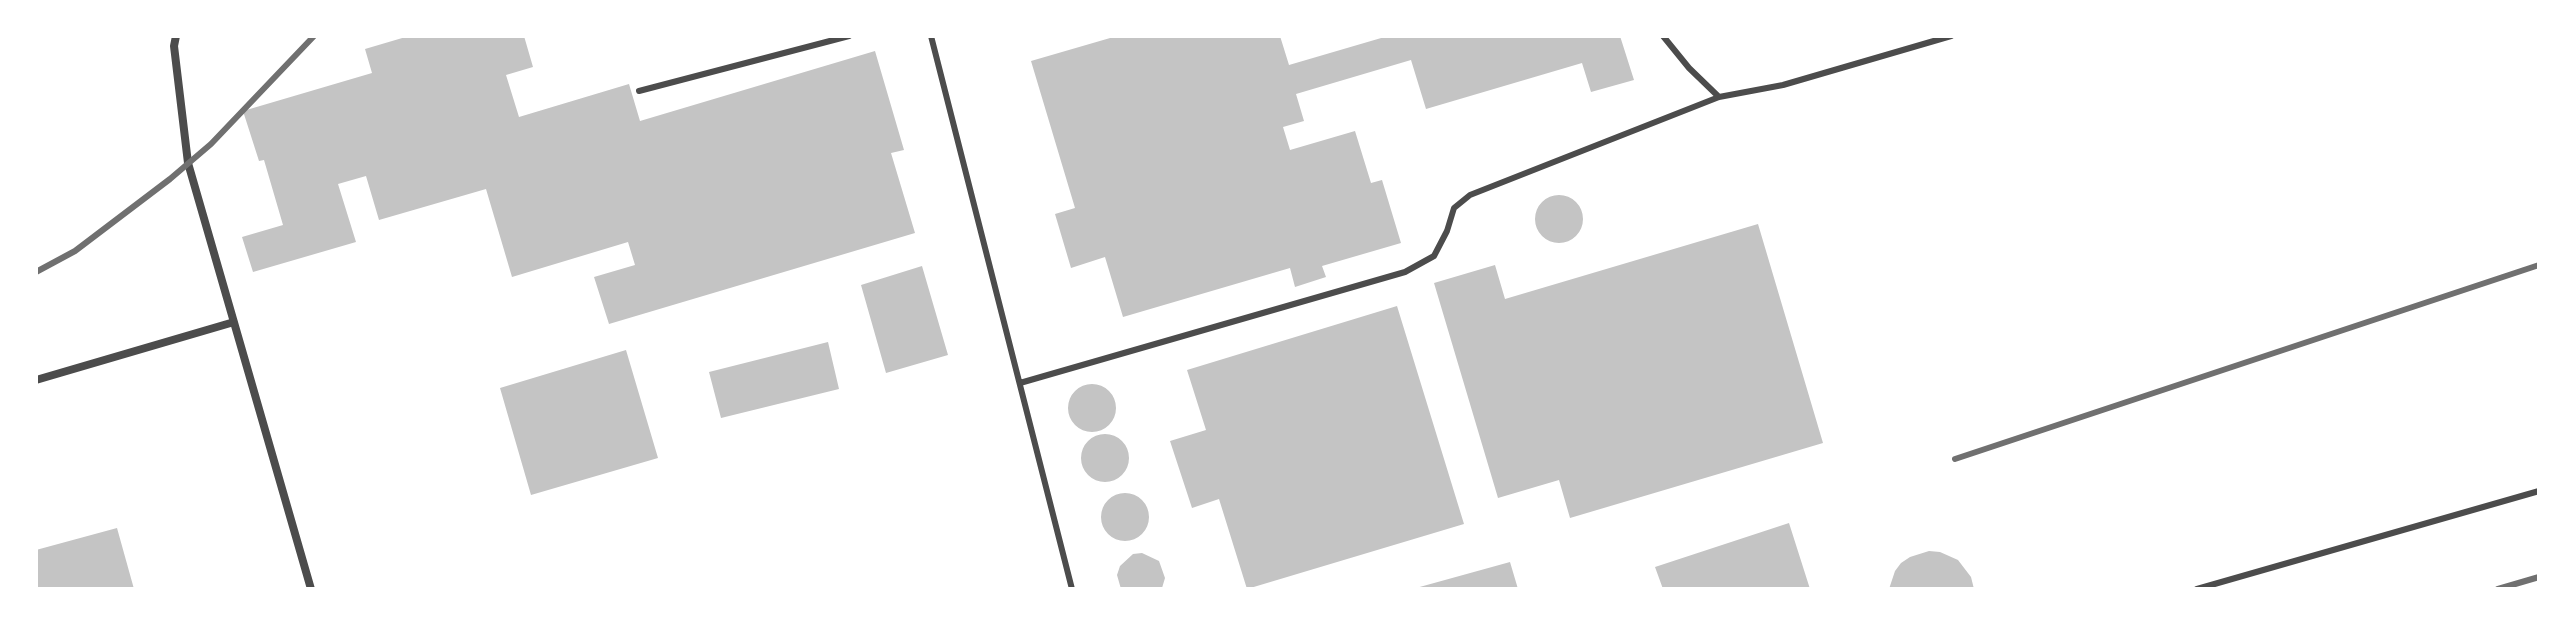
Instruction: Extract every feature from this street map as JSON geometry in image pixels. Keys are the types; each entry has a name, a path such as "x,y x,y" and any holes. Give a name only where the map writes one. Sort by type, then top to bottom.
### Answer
{"street":[{"path":"176,36 174,46 188,163 311,589"},
{"path":"36,380 234,322"}],"lane":[{"path":"639,91 849,36"},
{"path":"931,36 1072,589"},
{"path":"1663,36 1689,68 1719,97"},
{"path":"1020,383 1405,272 1434,256 1454,208 1470,195 1719,97 1783,85 1951,36"},
{"path":"2197,589 2539,491"}],"building":[{"path":"409,36 524,36 533,67 506,75 519,117 629,84 640,121 875,51 904,150 891,153 915,233 609,324 594,277 635,265 628,242 512,277 486,189 379,220 366,176 338,184 356,242 253,272 242,237 283,225 264,160 259,161 243,111 372,73 365,49"},
{"path":"1117,36 1280,36 1289,65 1388,36 1620,36 1634,80 1591,92 1582,63 1426,109 1411,60 1296,94 1304,121 1283,127 1290,150 1355,131 1371,183 1382,180 1401,243 1322,266 1326,277 1295,287 1290,268 1123,317 1105,257 1071,268 1055,214 1075,208 1031,61"},
{"path":"1559,195 1576,202 1583,219 1576,236 1559,243 1542,236 1535,219 1542,202"},
{"path":"1758,224 1823,443 1570,518 1559,480 1498,498 1434,283 1495,265 1505,299"},
{"path":"922,266 948,355 886,373 861,285"},
{"path":"1397,306 1464,524 1247,589 1219,499 1192,508 1170,441 1206,430 1187,370"},
{"path":"828,342 839,389 721,418 709,372"},
{"path":"626,350 658,458 531,495 500,388"},
{"path":"1092,384 1109,391 1116,408 1109,425 1092,432 1075,425 1068,408 1075,391"},
{"path":"1105,434 1122,441 1129,458 1122,475 1105,482 1088,475 1081,458 1088,441"},
{"path":"1125,493 1142,500 1149,517 1142,534 1125,541 1108,534 1101,517 1108,500"},
{"path":"1789,523 1810,589 1663,589 1655,567"},
{"path":"117,528 134,589 36,589 36,550"},
{"path":"1929,551 1958,560 1971,577 1974,589 1889,589 1901,563"},
{"path":"1142,553 1159,561 1165,578 1162,588 1121,589 1117,575 1120,566 1133,554"},
{"path":"1510,562 1518,589 1416,589 1416,588"}],"railway":[{"path":"36,272 75,251 170,179 211,144 314,36"},
{"path":"1955,459 2539,265"},
{"path":"2498,589 2539,577"}]}
